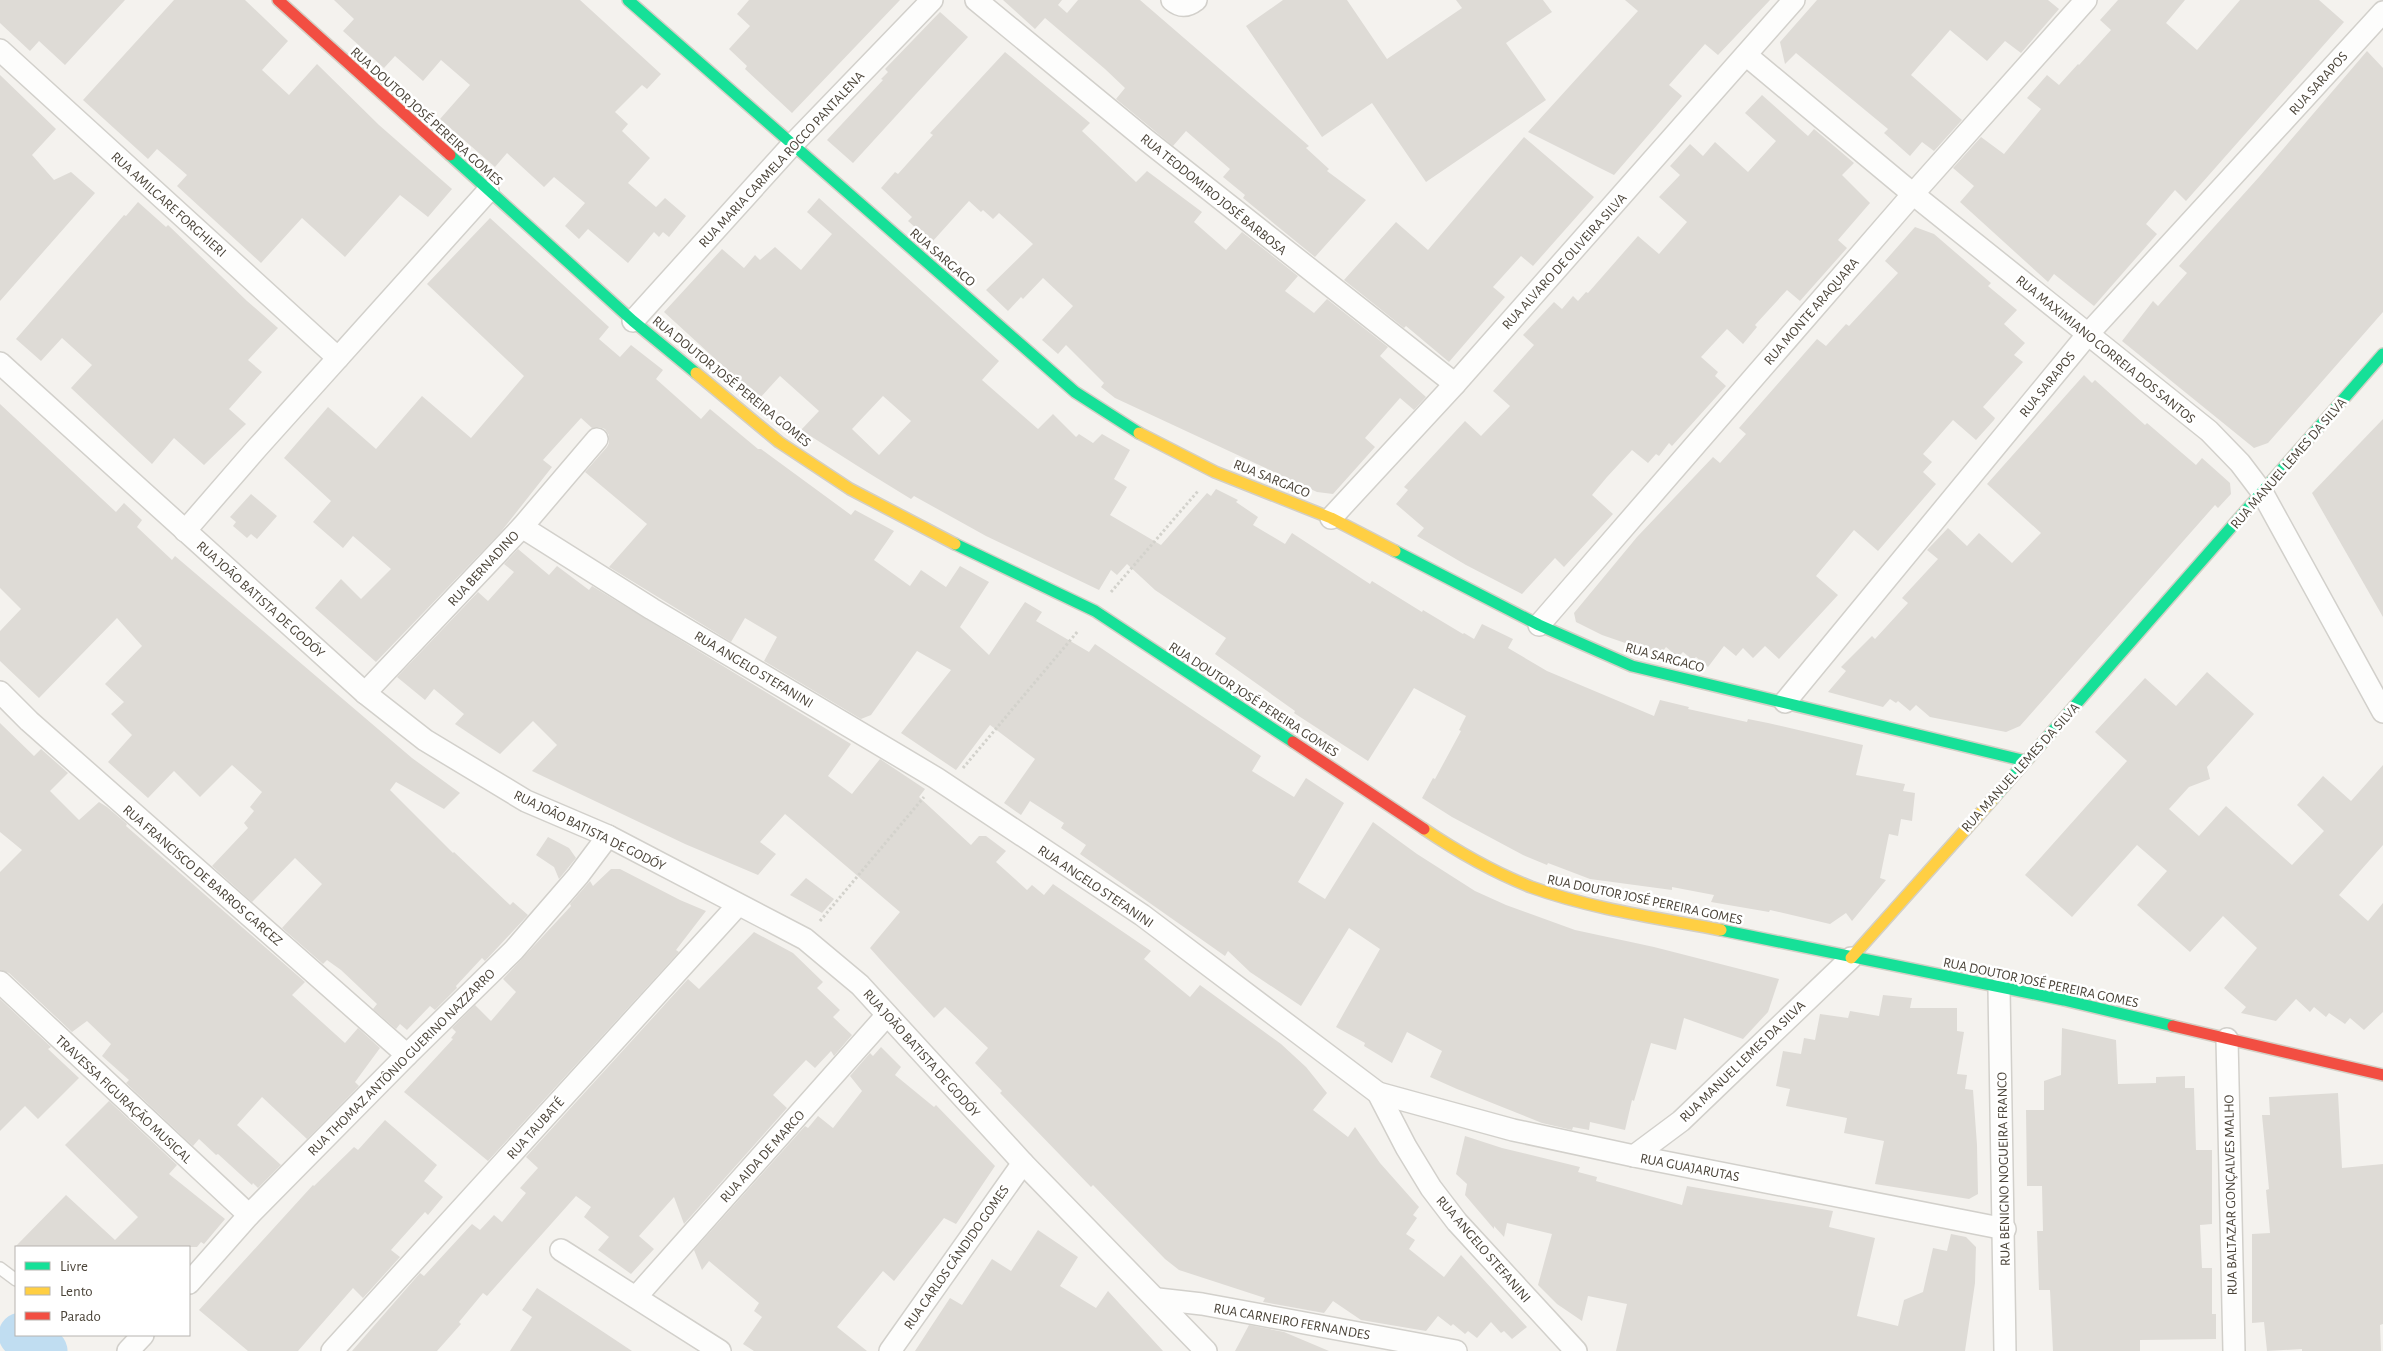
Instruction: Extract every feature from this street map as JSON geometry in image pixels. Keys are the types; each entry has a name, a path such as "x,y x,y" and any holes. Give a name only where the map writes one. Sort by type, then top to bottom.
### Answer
{"street":[{"name":"RUA DOUTOR JOSÉ PEREIRA GOMES","path":"278,0 633,321 779,442 850,489 914,524 1095,611 1454,849 1494,872 1537,890 1581,902 2064,1000 2383,1075"},
{"name":"RUA SARGACO","path":"628,0 1075,392 1131,429 1215,472 1332,518 1538,624 1632,666 2026,761"},
{"name":"RUA MARIA CARMELA ROCCO PANTALENA","path":"633,321 792,145 932,0"},
{"name":"RUA TEODOMIRO JOSÉ BARBOSA","path":"976,0 1145,139 1455,384"},
{"name":"RUA ALVARO DE OLIVEIRA SILVA","path":"1332,518 1455,384 1794,0"},
{"name":"RUA MONTE ARAQUARA","path":"1538,624 1912,194 2086,0"},
{"name":"RUA SARAPOS","path":"1785,702 2088,334 2383,12"},
{"name":"RUA AMILCARE FORGHIERI","path":"0,50 338,358"},
{"name":"RUA MAXIMIANO CORREIA DOS SANTOS","path":"1746,55 1912,194 2209,431 2240,463 2262,492 2383,712"},
{"path":"185,531 488,191"},
{"name":"RUA MANUEL LEMES DA SILVA","path":"1634,1156 1680,1121 1872,938 2383,354"},
{"name":"RUA JOÃO BATISTA DE GODÓY","path":"0,363 365,693 425,740 476,773 526,801 608,836 805,939 860,985 1022,1163 1158,1299 1206,1351"},
{"name":"RUA BERNADINO","path":"365,693 522,527 597,439"},
{"name":"RUA ANGELO STEFANINI","path":"522,527 644,604 942,782 1142,915 1378,1093 1426,1180 1457,1222 1576,1351"},
{"name":"RUA FRANCISCO DE BARROS GARCEZ","path":"0,692 29,721 407,1055"},
{"name":"RUA THOMAZ ANTÔNIO GUERINO NAZZARRO","path":"190,1282 249,1215 514,950 578,876 608,836"},
{"name":"RUA TAUBATÉ","path":"332,1351 738,905"},
{"name":"TRAVESSA FIGURAÇÃO MUSICAL","path":"0,982 249,1215"},
{"name":"RUA BENIGNO NOGUEIRA FRANCO","path":"1999,988 2005,1351"},
{"name":"RUA AIDA DE MARCO","path":"636,1297 887,1015"},
{"name":"RUA BALTAZAR GONÇALVES MALHO","path":"2227,1039 2234,1351"},
{"name":"RUA GUAJARUTAS","path":"1378,1093 1513,1130 1634,1156 2004,1229"},
{"name":"RUA CARLOS CÂNDIDO GOMES","path":"890,1351 1022,1163"},
{"path":"561,1250 720,1351"},
{"name":"RUA CARNEIRO FERNANDES","path":"1158,1299 1202,1304 1456,1351"},
{"path":"128,1351 142,1336"}],"lane":[{"path":"0,1268 15,1279"}],"path":[{"path":"805,939 920,802 942,782 1095,611 1215,472"}],"building":[{"path":"0,0 125,0 65,65 39,41 30,51 0,23"},
{"path":"174,0 245,0 288,41 262,70 289,95 317,64 379,125 452,189 428,217 400,195 345,257 302,218 261,263 177,186 187,175 157,149 148,159 83,100"},
{"path":"334,0 580,0 661,74 647,89 642,85 615,112 628,124 622,131 650,158 628,183 656,207 665,198 686,216 669,237 663,232 659,237 654,232 628,263 588,229 579,239 565,226 585,203 554,177 544,187 507,153 495,167 440,119 470,85 441,60 423,81 395,56 384,68 343,31 354,19"},
{"path":"749,0 900,0 792,113 745,69 747,66 729,49 750,26 737,14"},
{"path":"1003,0 1062,0 1058,5 1067,13 1078,0 1140,0 1309,146 1306,148 1329,169 1327,171 1366,200 1315,257 1243,198 1245,195 1223,177 1230,169 1186,131 1173,146 1116,99 1125,88 1105,69 1045,18 1035,29"},
{"path":"1283,0 1347,0 1387,59 1462,8 1456,0 1543,0 1552,12 1506,43 1546,100 1426,182 1372,103 1322,137 1246,26"},
{"path":"1625,0 1770,0 1718,55 1705,44 1669,85 1682,96 1614,175 1528,132 1638,11"},
{"path":"1817,0 2048,0 2059,9 2021,53 2005,41 1987,61 1950,30 1911,75 1962,120 1934,151 1922,142 1910,156 1884,133 1888,129 1796,53 1785,64 1780,42"},
{"path":"2118,0 2185,0 2166,23 2197,50 2240,0 2319,0 2344,22 2186,201 2175,190 2146,224 2157,234 2094,306 2054,274 2048,282 1960,202 1974,186 1953,168 1981,137 2004,154 2041,109 2027,98 2047,75 2059,85 2079,65 2111,30 2100,20"},
{"path":"940,12 968,37 853,163 827,140 883,80 881,79 888,72 885,69"},
{"path":"2367,51 2383,68 2383,312 2268,443 2254,448 2122,341 2153,301 2158,306 2187,273 2179,266 2259,177"},
{"path":"1005,52 1090,123 1082,131 1136,182 1147,171 1202,212 1194,222 1226,250 1242,232 1298,276 1285,291 1314,313 1327,299 1388,347 1380,356 1426,397 1414,410 1400,398 1365,438 1375,447 1333,494 1317,492 1115,398 1101,387 1104,383 1066,345 1058,354 1042,340 1073,306 1043,278 1023,299 1021,297 1008,311 986,290 1033,244 999,213 993,219 983,210 981,212 969,201 932,242 908,221 912,217 881,188 895,172 898,174 933,135 930,133"},
{"path":"0,75 56,129 32,155 54,180 71,172 95,193 0,301"},
{"path":"1762,95 1808,136 1814,129 1854,163 1842,175 1870,203 1838,240 1847,248 1800,301 1787,290 1755,325 1757,327 1743,344 1727,329 1701,357 1718,372 1715,376 1726,386 1672,446 1669,443 1659,456 1656,454 1648,463 1632,450 1607,477 1592,495 1613,514 1564,567 1555,558 1522,594 1466,565 1417,536 1424,528 1396,504 1408,490 1404,487 1465,421 1481,436 1510,406 1493,391 1534,345 1523,335 1554,302 1562,309 1573,296 1578,301 1586,292 1588,293 1638,236 1659,254 1687,222 1659,197 1680,175 1670,166 1690,144 1703,156 1715,142 1748,172 1776,141 1745,113"},
{"path":"1524,137 1594,197 1533,266 1521,256 1493,287 1505,297 1449,362 1406,326 1404,328 1344,280 1396,222 1428,250"},
{"path":"819,198 999,361 982,380 1038,429 1053,414 1076,437 1079,434 1093,443 1102,434 1130,450 1114,479 1127,487 1110,515 1161,545 1207,493 1211,496 1216,489 1238,500 1236,502 1258,517 1253,525 1285,544 1292,533 1370,584 1372,581 1422,612 1423,610 1463,634 1474,639 1482,624 1513,639 1508,648 1547,671 1654,716 1660,700 1689,707 1688,709 1747,722 1748,719 1768,723 1863,745 1856,775 1905,784 1903,791 1915,793 1912,821 1901,819 1898,836 1889,834 1880,878 1886,880 1852,921 1846,913 1830,924 1770,910 1769,912 1711,902 1714,895 1672,887 1672,890 1590,879 1548,863 1547,865 1523,855 1452,817 1422,798 1433,778 1435,779 1461,731 1459,730 1466,716 1414,688 1368,761 1294,713 1295,711 1215,654 1226,638 1155,590 1127,564 1117,575 1111,570 1099,590 986,536 914,496 911,499 867,472 801,430 819,411 780,376 759,399 664,312 722,249 744,268 755,255 760,260 775,247 801,270 832,234 807,212","holes":["883,396 911,421 879,455 852,429"]},
{"path":"138,202 166,227 168,225 278,328 248,360 262,372 229,409 246,424 204,465 174,438 152,464 71,388 92,365 62,338 41,361 16,339 124,215 126,216"},
{"path":"490,218 609,327 599,339 620,357 631,345 663,370 656,379 701,419 710,409 758,449 761,449 851,515 855,510 894,531 874,560 910,586 921,570 946,587 960,566 989,582 960,627 989,655 1025,602 1042,612 1036,621 1089,652 1095,644 1261,756 1252,771 1294,797 1306,778 1344,803 1298,882 1325,899 1373,822 1417,854 1475,891 1506,905 1575,930 1654,947 1779,979 1768,1012 1743,1039 1684,1018 1676,1050 1651,1043 1634,1101 1632,1100 1625,1130 1590,1122 1589,1130 1573,1127 1572,1130 1542,1123 1430,1077 1442,1051 1407,1032 1392,1063 1364,1046 1365,1043 1336,1027 1380,949 1349,928 1301,1006 1250,972 1228,951 1225,956 1080,854 1086,845 1061,828 1064,823 1030,801 1021,815 1004,803 1035,759 990,725 956,770 901,733 951,670 917,651 871,715 861,719 764,661 777,637 745,618 731,642 609,567 647,524 585,472 607,447 609,435 605,429 599,427 592,428 581,418 543,460 552,467 500,533 376,662 315,608 341,579 361,599 391,569 353,536 343,548 313,522 331,501 284,458 328,407 376,449 422,396 471,438 524,376 427,284"},
{"path":"1915,227 1934,234 1991,283 1988,286 2017,310 2004,324 2025,343 2014,355 2023,362 1983,407 1995,418 1994,420 1976,440 1953,420 1923,454 1932,462 1923,472 1936,484 1878,551 1854,530 1816,576 1838,595 1779,659 1765,646 1753,658 1743,648 1736,656 1724,646 1708,667 1696,657 1693,660 1683,652 1678,657 1666,647 1660,655 1602,635 1576,622 1574,613 1637,537 1713,457 1720,463 1746,434 1739,428 1817,339 1826,346 1846,324 1849,326 1898,273 1885,261"},
{"path":"2084,375 2092,383 2095,380 2145,425 2147,423 2196,465 2202,458 2230,483 2231,494 2218,508 2215,505 2020,726 2006,732 1930,717 1916,705 1910,711 1898,701 1896,703 1890,699 1883,707 1828,692 1846,671 1841,667 1872,636 1875,639 1908,603 1902,598 1938,559 1927,550 1948,528 1967,546 1979,533 2012,563 2041,533 1987,484"},
{"path":"0,404 116,512 124,503 142,520 137,527 172,560 175,556 412,758 460,793 444,809 396,782 390,790 453,853 510,905 513,902 528,915 485,961 482,958 456,986 457,988 435,1010 430,1006 407,1030 400,1024 396,1029 373,1009 377,1004 341,970 327,960 323,964 282,928 322,884 295,858 252,902 212,866 248,828 244,823 254,811 250,807 262,792 232,765 200,797 174,771 148,798 108,762 132,735 111,714 124,702 105,684 142,646 117,618 39,698 0,661 0,631 21,609 0,588"},
{"path":"2383,419 2383,617 2312,493"},
{"path":"251,494 277,516 257,539 251,534 247,538 233,526 236,522 230,517"},
{"path":"518,549 549,575 557,566 589,590 592,586 851,744 828,776 852,794 880,759 925,789 919,797 971,845 979,836 986,836 1006,851 996,862 1027,890 1032,885 1044,895 1053,884 1151,951 1144,959 1190,997 1200,985 1281,1044 1306,1067 1327,1093 1313,1110 1348,1137 1355,1127 1380,1163 1419,1207 1413,1215 1417,1218 1406,1234 1415,1240 1409,1249 1444,1277 1461,1255 1527,1327 1512,1339 1504,1331 1501,1333 1491,1322 1477,1338 1468,1331 1465,1334 1453,1324 1451,1326 1438,1316 1426,1331 1361,1320 1333,1301 1324,1313 1263,1302 1265,1298 1179,1270 1165,1259 1093,1185 1091,1187 1000,1093 1002,1091 975,1063 988,1048 945,1007 934,1018 870,948 900,912 785,814 760,842 776,854 758,875 685,844 532,771 557,745 533,721 500,754 455,724 464,714 434,689 425,700 397,677 478,592 488,601 514,572 504,564"},
{"path":"2207,672 2254,714 2207,767 2210,779 2189,787 2169,809 2199,836 2226,806 2292,865 2324,831 2297,805 2323,776 2351,801 2383,765 2383,845 2339,895 2368,921 2383,903 2383,1012 2364,1030 2350,1018 2345,1024 2329,1013 2326,1017 2314,1007 2310,1012 2296,999 2276,1021 2241,1013 2246,1007 2224,988 2257,948 2223,916 2190,952 2137,905 2167,871 2137,845 2072,917 2025,875 2127,761 2095,732 2145,678 2176,706"},
{"path":"0,723 34,756 41,749 68,773 50,791 79,820 99,802 107,807 127,824 126,826 305,982 292,995 345,1043 358,1028 380,1048 355,1082 359,1086 307,1139 262,1097 237,1125 281,1165 258,1188 253,1183 252,1185 199,1139 193,1146 126,1083 129,1080 102,1056 111,1044 87,1021 72,1032 9,973 0,970 0,872 22,850 0,832"},
{"path":"548,837 569,848 576,858 559,879 554,867 536,855"},
{"path":"611,869 620,869 680,900 706,911 676,950 679,952 488,1161 404,1092 453,1039 451,1038 456,1032 452,1028 475,1005 491,1021 516,992 503,979 571,906 570,904 590,881 593,886"},
{"path":"806,878 834,899 822,913 790,895"},
{"path":"754,932 793,953 823,982 817,988 840,1010 833,1017 852,1035 834,1056 831,1051 815,1068 806,1060 773,1095 787,1108 684,1224 674,1197 639,1236 654,1249 631,1274 598,1250 609,1237 584,1217 591,1207 576,1196 487,1296 483,1293 459,1322 461,1324 437,1351 352,1351 420,1273 424,1276 472,1224 480,1230 494,1215 502,1222 526,1193 520,1188 538,1168 526,1157 688,979 699,989"},
{"path":"1883,995 1912,998 1910,1008 1957,1008 1957,1031 1964,1032 1957,1074 1967,1075 1965,1089 1973,1090 1977,1145 1978,1194 1969,1199 1875,1184 1884,1141 1844,1133 1847,1118 1786,1106 1790,1089 1776,1086 1783,1051 1801,1054 1804,1038 1815,1040 1820,1014 1848,1018 1850,1011 1879,1016"},
{"path":"0,999 51,1047 48,1049 79,1078 38,1119 25,1106 0,1131"},
{"path":"2062,1028 2116,1040 2118,1084 2156,1083 2156,1077 2185,1076 2185,1088 2194,1088 2196,1150 2212,1150 2212,1224 2200,1225 2202,1268 2212,1268 2212,1314 2216,1314 2216,1339 2140,1340 2140,1351 2053,1351 2050,1290 2039,1290 2037,1231 2043,1231 2042,1186 2027,1186 2026,1110 2044,1110 2044,1081 2061,1075"},
{"path":"881,1047 901,1067 895,1075 934,1107 936,1105 995,1166 956,1224 944,1218 894,1281 883,1271 837,1327 867,1351 754,1351 743,1344 762,1317 754,1311 759,1303 709,1261 702,1270 694,1250 805,1126 808,1128 818,1116 833,1128 862,1091 850,1076 870,1053 873,1056"},
{"path":"2338,1093 2342,1168 2383,1164 2383,1324 2380,1325 2381,1351 2302,1351 2302,1349 2267,1351 2264,1322 2252,1323 2252,1234 2270,1233 2266,1190 2269,1189 2262,1115 2270,1115 2269,1097"},
{"path":"109,1101 177,1165 169,1174 225,1219 204,1244 201,1242 197,1247 16,1246 66,1195 115,1240 138,1217 65,1145"},
{"path":"385,1120 437,1165 424,1181 443,1197 428,1215 425,1212 391,1250 400,1257 363,1298 353,1288 298,1351 248,1351 199,1310 313,1185 354,1147 358,1150"},
{"path":"1465,1136 1502,1148 1580,1167 1578,1172 1597,1177 1596,1181 1682,1205 1687,1186 1833,1211 1829,1227 1875,1238 1857,1316 1898,1326 1904,1300 1923,1292 1933,1248 1947,1251 1951,1234 1966,1237 1976,1247 1975,1283 1965,1351 1616,1351 1627,1304 1588,1296 1582,1321 1557,1304 1538,1285 1552,1234 1507,1223 1504,1237 1494,1226 1494,1229 1465,1195 1467,1184 1456,1174"},
{"path":"1038,1230 1078,1257 1060,1286 1096,1308 1108,1291 1163,1351 915,1351 950,1298 962,1305 992,1259 1011,1271"},
{"path":"537,1288 632,1351 510,1351 532,1317 522,1310"},
{"path":"1249,1325 1284,1332 1329,1351 1235,1351"}],"waterway":[{"path":"22,1336 45,1351"}],"traffic: fast":[{"path":"628,0 1075,392 1139,433"},
{"path":"450,155 633,321 696,373"},
{"path":"1993,799 2383,354"},
{"path":"955,544 1095,611 1293,742"},
{"path":"1395,551 1539,625 1632,666 2026,761"},
{"path":"1721,930 2064,1000 2173,1026"}],"traffic: slow":[{"path":"696,373 779,442 850,489 955,544"},
{"path":"1139,433 1215,472 1331,518 1395,551"},
{"path":"1851,958 1993,799"},
{"path":"1424,829 1450,846 1503,875 1554,895 1601,907 1721,930"}],"traffic: jam":[{"path":"278,0 450,155"},
{"path":"1293,742 1424,829"},
{"path":"2173,1026 2383,1075"}]}
